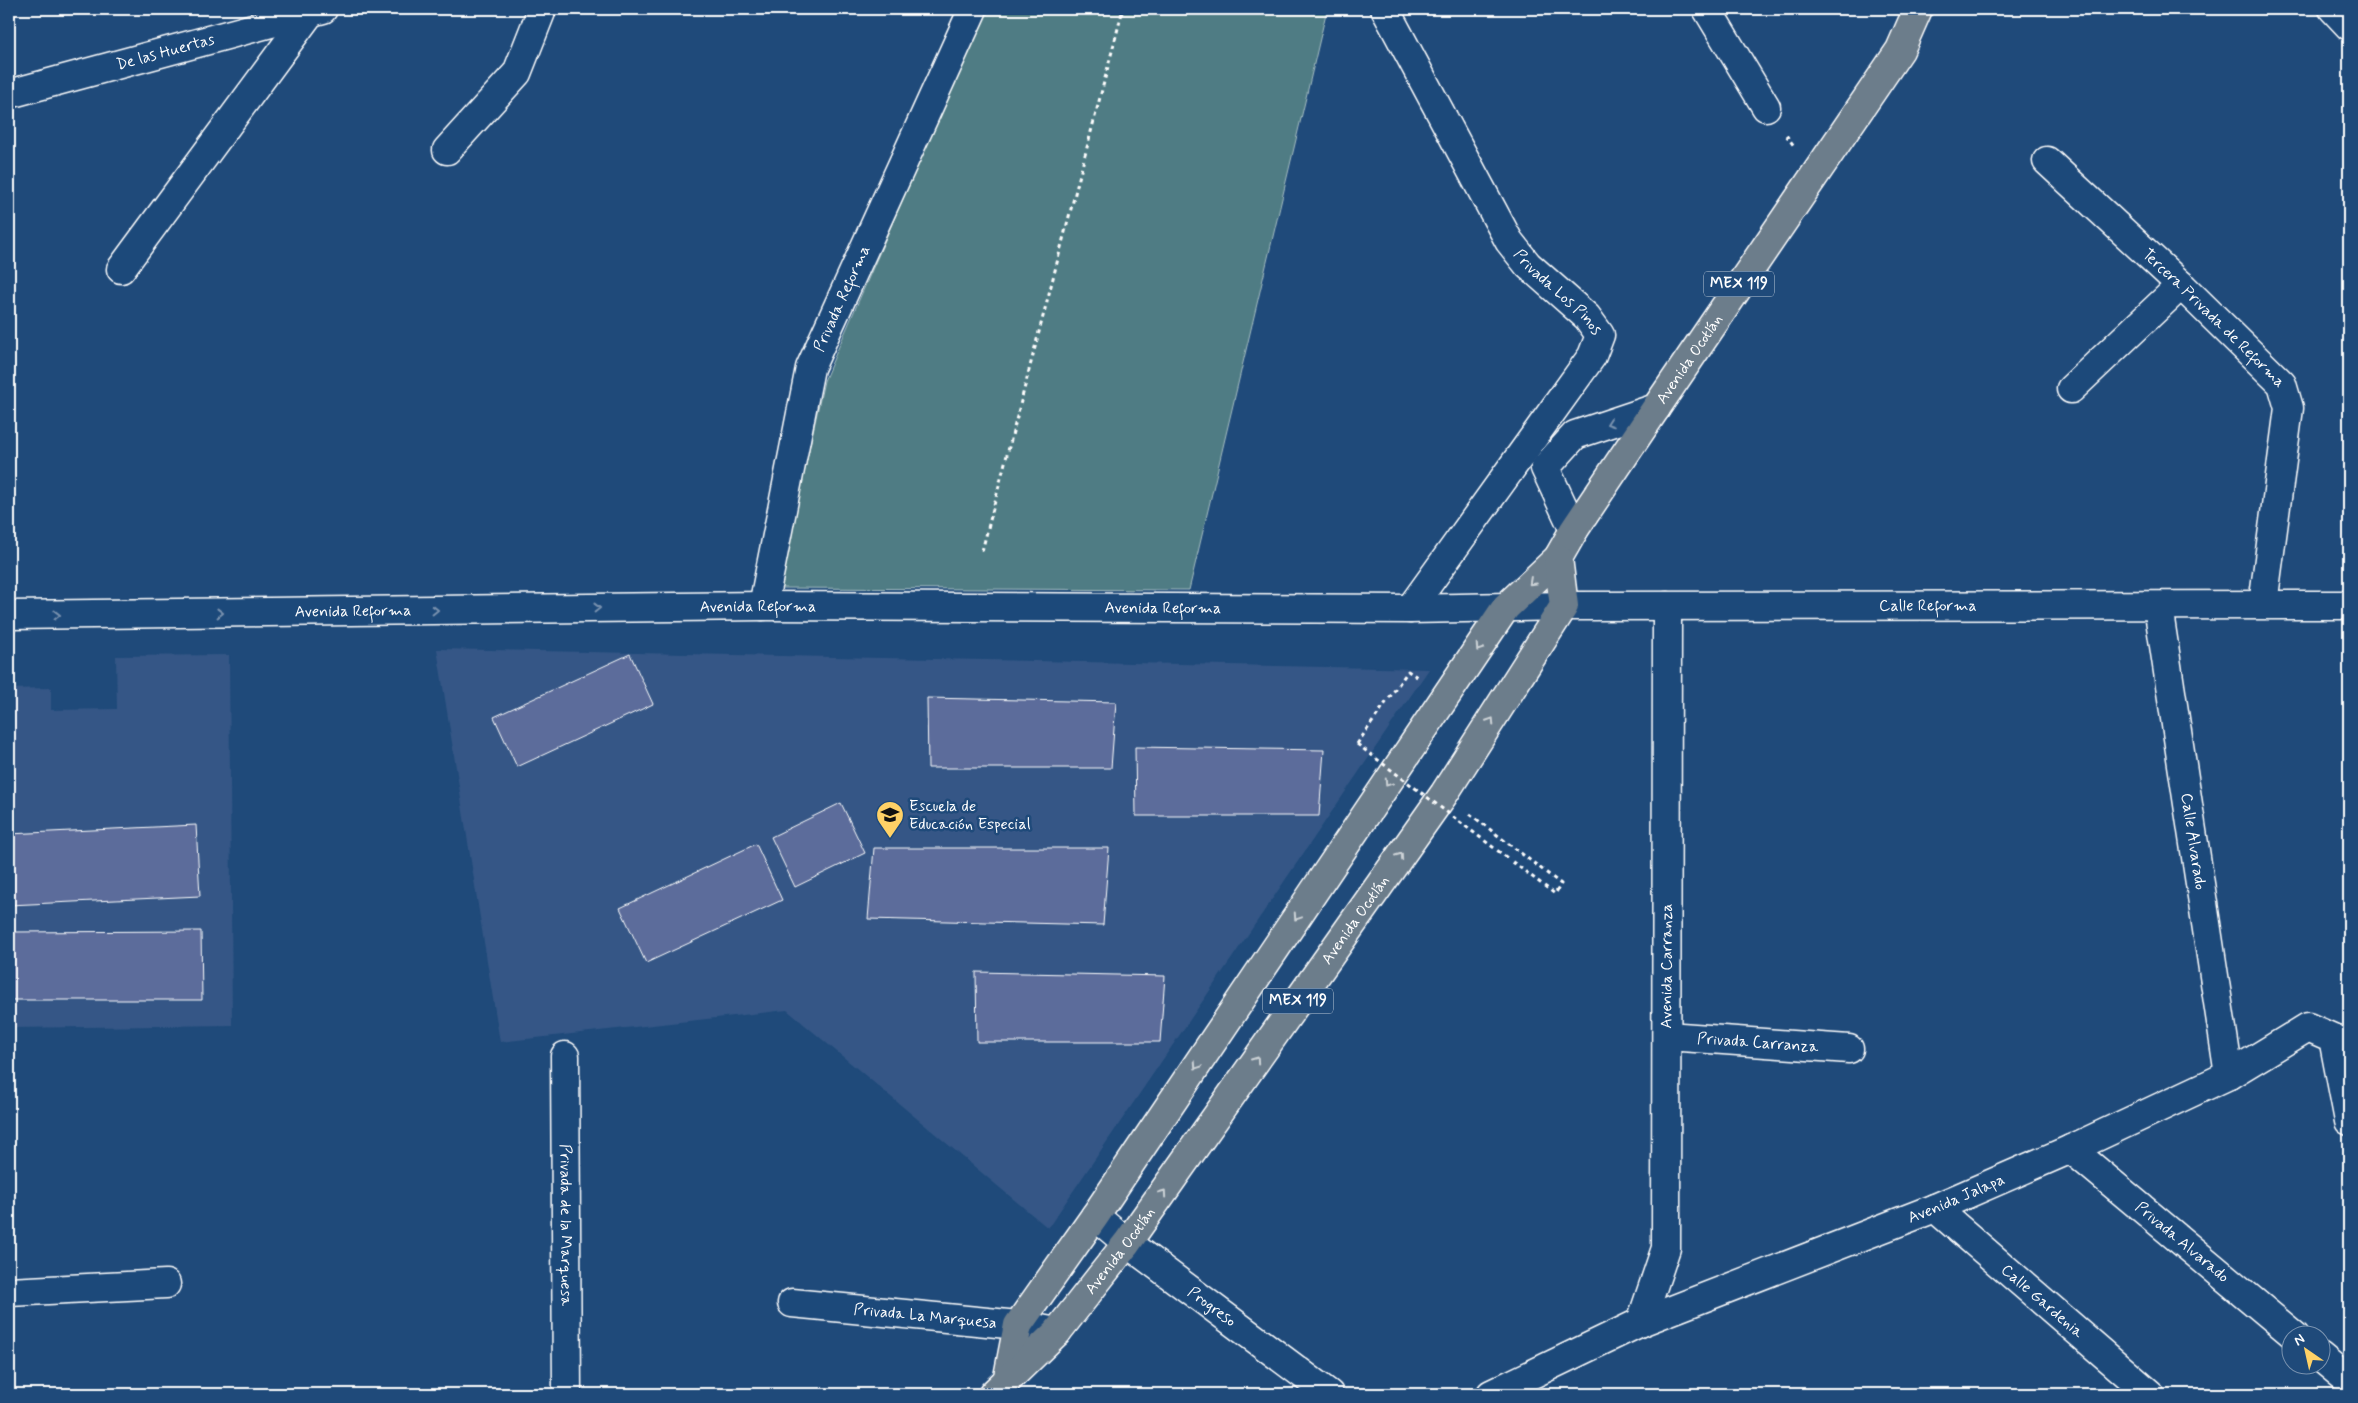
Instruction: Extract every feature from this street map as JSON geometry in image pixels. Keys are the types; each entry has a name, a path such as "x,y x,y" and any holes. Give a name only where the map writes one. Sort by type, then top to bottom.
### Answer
{"main road":[{"name":"Avenida Ocotlán","path":"1001,1386 1018,1325 1095,1216 1506,607 1558,558 1574,530 1656,408 1900,50 1918,9"},
{"path":"1558,558 1564,606"},
{"name":"Avenida Ocotlán","path":"1001,1386 1057,1332 1127,1243 1444,794 1564,606"}],"street":[{"path":"446,150 517,73 541,12 539,9"},
{"name":"Privada Reforma","path":"763,606 810,368 973,9"},
{"name":"Privada Los Pinos","path":"1385,9 1509,241 1528,265 1587,317 1600,335 1592,356 1410,608"},
{"path":"1707,9 1766,107"},
{"path":"2333,9 2349,26"},
{"path":"121,268 317,11"},
{"name":"De las Huertas","path":"9,94 317,11"},
{"name":"Tercera Privada de Reforma","path":"2047,161 2180,285 2282,384 2289,408 2263,604"},
{"path":"2071,389 2180,285"},
{"path":"1574,530 1545,468 1575,436 1656,408"},
{"name":"Calle Reforma","path":"1506,607 2349,605"},
{"name":"Avenida Reforma","path":"9,615 763,606 1506,607"},
{"name":"Avenida Carranza","path":"1641,1322 1666,1248 1668,1036 1666,606"},
{"name":"Calle Alvarado","path":"2158,606 2229,1075"},
{"name":"Avenida Jalapa","path":"1490,1394 1641,1322 1935,1208 2071,1149 2229,1075 2308,1027 2333,1038 2349,1121"},
{"name":"Privada Carranza","path":"1668,1036 1849,1049"},
{"name":"Privada de la Marquesa","path":"565,1056 567,1394"},
{"name":"Privada Alvarado","path":"2071,1149 2283,1326"},
{"name":"Calle Gardenia","path":"1935,1208 2150,1394"},
{"name":"Progreso","path":"1095,1216 1127,1243 1329,1394"},
{"path":"9,1292 166,1284"},
{"name":"Privada La Marquesa","path":"792,1303 1018,1325 1057,1332"},
{"path":"2330,1365 2349,1380"}],"path":[{"path":"982,551 1123,9"},
{"path":"1766,107 1815,175"},
{"path":"1408,671 1357,744 1555,894 1561,884 1489,828"}],"shaded area":[{"name":"Escuela de Educación Especial","path":"437,649 1429,669 1048,1228 787,1010 500,1042"},
{"path":"229,655 232,1025 9,1028 9,689 51,688 51,710 117,709 116,656"}],"green space":[{"path":"985,9 1327,9 1189,590 779,588 824,381"}],"building":[{"path":"630,654 653,704 517,767 494,717"},
{"path":"927,698 1116,702 1111,768 928,768"},
{"path":"1135,747 1324,750 1319,816 1136,816"},
{"path":"841,803 865,853 795,887 771,837"},
{"path":"196,825 200,896 9,905 9,834"},
{"path":"756,844 782,900 646,963 620,908"},
{"path":"874,848 1109,848 1103,925 868,919"},
{"path":"201,931 202,1000 9,1000 9,932"},
{"path":"976,972 1165,976 1160,1042 977,1042"}],"place":[{"name":"Escuela de Educación Especial","path":"890,839"}]}
